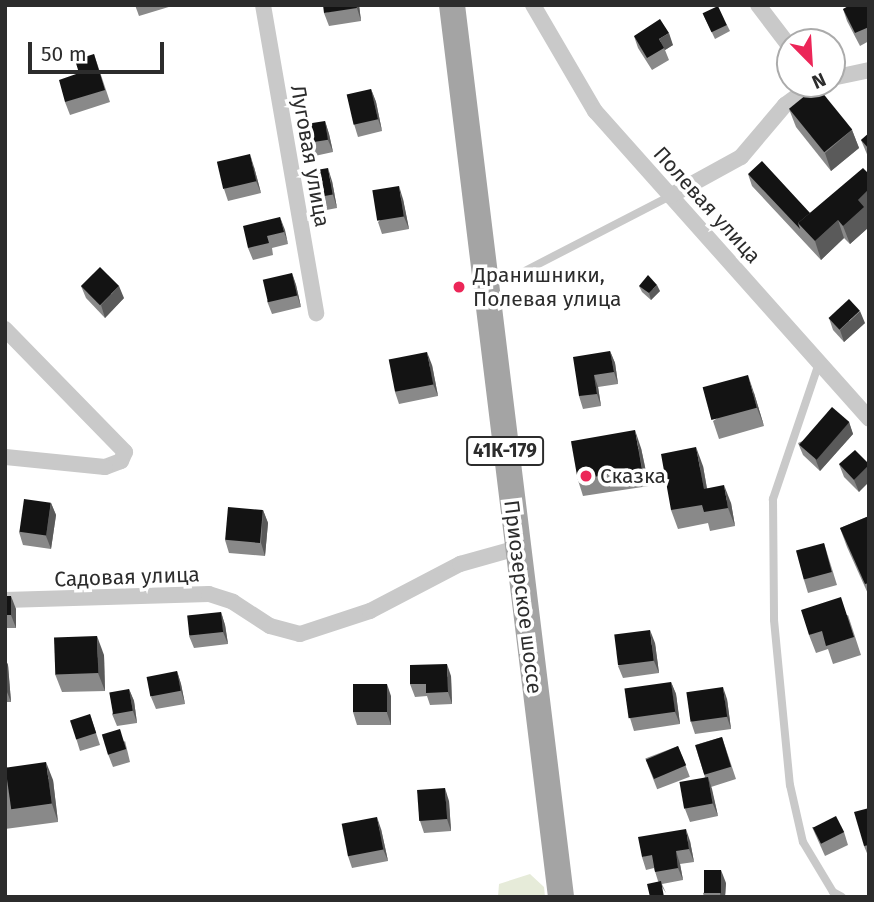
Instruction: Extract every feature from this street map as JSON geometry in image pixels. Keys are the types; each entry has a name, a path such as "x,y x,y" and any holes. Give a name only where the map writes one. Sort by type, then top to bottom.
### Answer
{"main road":[{"name":"Приозерское шоссе","path":"452,5 561,897"}],"street":[{"name":"Луговая улица","path":"263,5 316,313"},
{"name":"Полевая улица","path":"533,5 595,111 869,419"},
{"path":"758,5 776,29"},
{"path":"846,75 869,70"},
{"path":"670,196 741,157 785,106 796,98"},
{"path":"5,329 125,452 121,461 105,467 5,457"},
{"name":"Садовая улица","path":"5,600 209,594 233,601 270,626 300,634 370,611 460,564 517,548"}],"lane":[{"path":"485,282 521,273 670,196"},
{"path":"819,361 773,499 774,620 790,785 803,842 833,892 842,897"}],"green space":[{"path":"530,874 544,887 545,897 498,897 499,884"}],"building":[{"path":"323,5 356,5 357,8 324,13"},
{"path":"850,5 869,5 869,27 855,33 843,9"},
{"path":"718,6 727,25 711,32 703,13"},
{"path":"660,19 669,33 659,39 664,48 647,58 634,36"},
{"path":"94,54 105,90 65,102 59,80 79,73 75,60"},
{"path":"371,89 378,119 354,125 347,95"},
{"path":"802,98 827,98 852,130 824,152 789,109"},
{"path":"325,121 328,140 304,144 301,125"},
{"path":"869,133 869,149 861,140"},
{"path":"250,154 256,181 223,189 217,162"},
{"path":"762,161 810,213 798,223 800,229 748,174"},
{"path":"328,168 333,195 311,198 306,172"},
{"path":"863,168 869,174 869,189 858,200 864,207 843,226 838,220 815,241 798,223"},
{"path":"399,186 404,217 377,221 372,190"},
{"path":"280,217 284,232 267,236 269,243 248,248 243,226"},
{"path":"100,267 119,286 100,305 81,286"},
{"path":"292,273 297,295 268,302 263,280"},
{"path":"648,275 657,285 649,293 639,286"},
{"path":"849,299 860,311 839,330 829,318"},
{"path":"610,351 614,372 594,375 597,394 579,396 573,357"},
{"path":"427,352 433,384 395,392 389,359"},
{"path":"748,375 757,408 711,420 703,387"},
{"path":"832,407 849,422 817,460 799,445"},
{"path":"635,430 642,468 578,480 571,441"},
{"path":"696,447 704,489 724,485 728,508 704,512 702,505 671,510 661,454"},
{"path":"855,450 869,465 854,480 839,464"},
{"path":"24,499 51,503 46,535 19,532"},
{"path":"228,507 263,510 260,543 225,540"},
{"path":"869,516 869,583 865,584 840,528"},
{"path":"824,543 832,572 804,579 796,551"},
{"path":"5,596 11,596 11,615 5,615"},
{"path":"841,597 854,637 826,646 822,631 809,635 801,610"},
{"path":"221,612 223,632 189,635 187,616"},
{"path":"650,630 654,661 618,665 614,634"},
{"path":"97,636 98,673 55,674 54,638"},
{"path":"447,664 448,692 426,693 426,684 410,684 410,665"},
{"path":"177,671 181,691 150,697 147,677"},
{"path":"671,682 675,712 629,718 624,689"},
{"path":"353,684 387,684 387,712 353,712"},
{"path":"723,687 727,717 691,722 686,692"},
{"path":"129,689 133,711 113,714 109,692"},
{"path":"90,714 96,733 76,740 70,720"},
{"path":"120,729 126,749 108,755 102,735"},
{"path":"722,737 731,767 704,775 695,745"},
{"path":"678,746 686,765 654,779 646,760"},
{"path":"46,762 52,804 11,809 5,768"},
{"path":"708,777 713,804 684,809 679,782"},
{"path":"445,788 447,819 419,821 417,790"},
{"path":"869,808 869,845 864,846 854,812"},
{"path":"836,816 844,832 821,844 813,828"},
{"path":"377,817 383,849 348,856 342,824"},
{"path":"686,829 689,849 676,851 678,868 655,872 652,855 642,857 638,837"},
{"path":"704,870 721,870 721,893 704,893"},
{"path":"661,881 664,897 650,897 647,884"}],"place":[{"name":"Дранишники, Полевая улица","path":"459,287"},
{"name":"Сказка","path":"586,476"}]}
